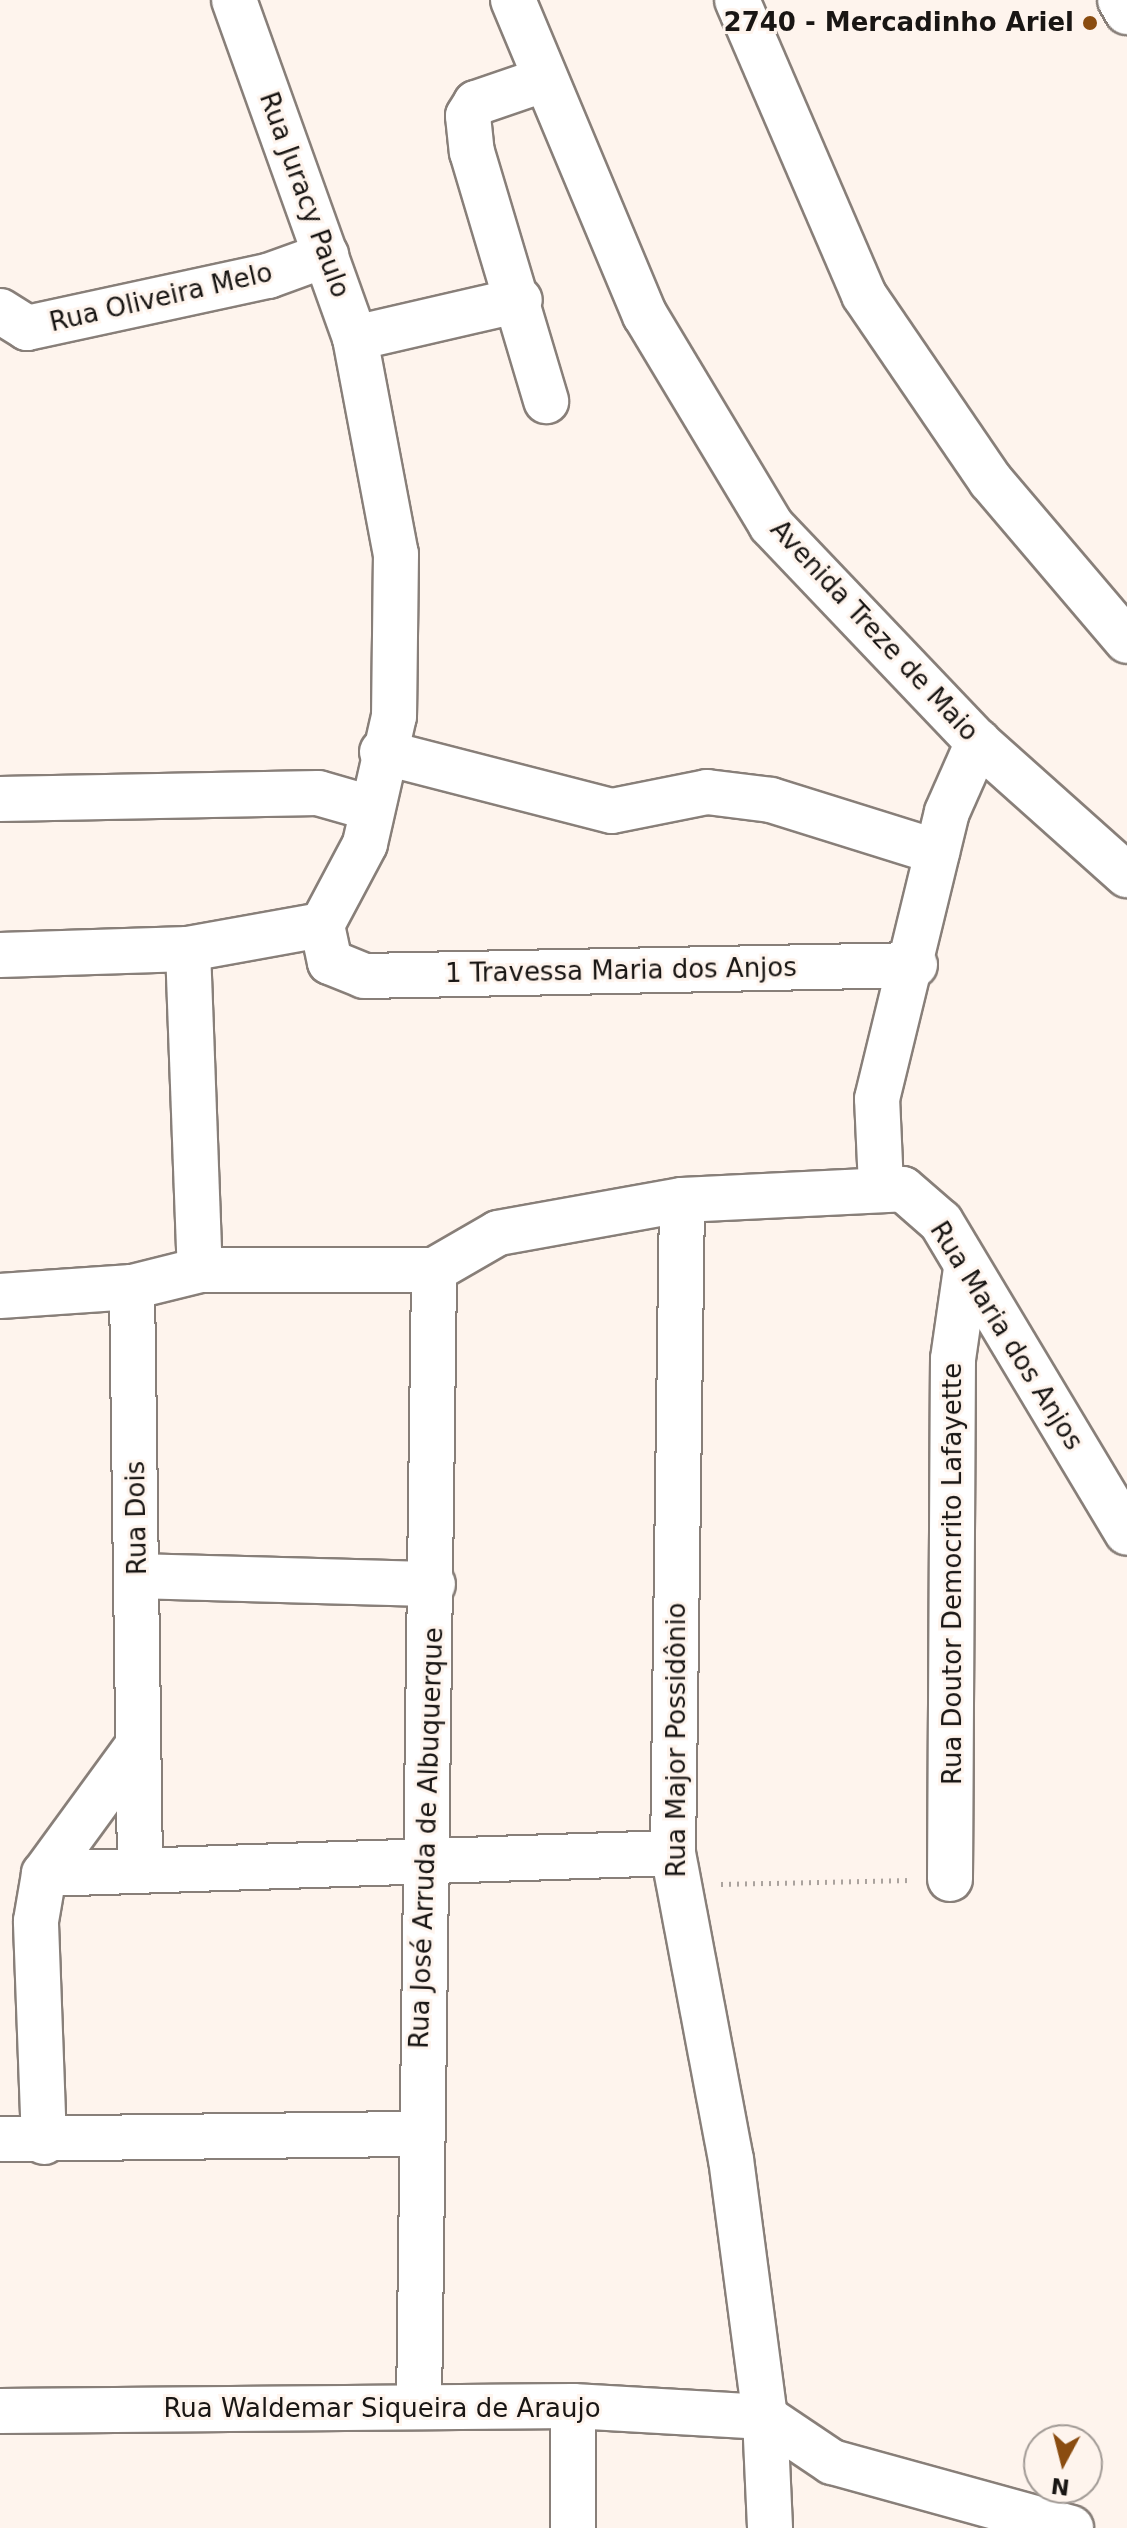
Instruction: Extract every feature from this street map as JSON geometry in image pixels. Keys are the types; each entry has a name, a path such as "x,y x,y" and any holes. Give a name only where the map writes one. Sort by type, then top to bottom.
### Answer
{"street":[{"name":"Rua Juracy Paulo","path":"234,0 355,338 370,391 396,554 394,716 382,752 365,844 326,943"},
{"name":"Avenida Treze de Maio","path":"513,0 543,80 645,315 771,525 978,742 1127,875"},
{"path":"737,0 864,295 991,481 1127,641"},
{"path":"1120,0 1127,12"},
{"path":"543,80 476,103 468,116 472,152 520,300 546,401"},
{"name":"Rua Oliveira Melo","path":"0,311 27,328 268,276 326,255"},
{"path":"355,338 520,300"},
{"path":"0,1296 132,1287 200,1270 434,1270 498,1233 682,1200 881,1186 877,1099 915,965 937,852 978,742"},
{"path":"382,752 612,811 707,792 771,800 937,852"},
{"path":"0,799 318,793 370,808"},
{"path":"0,955 326,943"},
{"name":"1 Travessa Maria dos Anjos","path":"326,943 364,976 915,965"},
{"path":"188,949 200,1270"},
{"name":"Rua Maria dos Anjos","path":"881,1186 903,1189 941,1222 966,1269 1127,1533"},
{"name":"Rua Major Possidônio","path":"682,1200 675,1869 731,2159 765,2417 770,2528"},
{"name":"Rua Doutor Democrito Lafayette","path":"950,1879 953,1359 966,1269"},
{"name":"Rua José Arruda de Albuquerque","path":"419,2406 419,2134 433,1584 434,1270"},
{"name":"Rua Dois","path":"132,1287 138,1576 135,1749 140,1870"},
{"path":"138,1576 433,1584"},
{"path":"44,2142 36,1921 44,1874 135,1749"},
{"path":"44,1874 428,1859 675,1869"},
{"path":"0,2139 44,2142 419,2134"},
{"path":"573,2406 573,2528"},
{"name":"Rua Waldemar Siqueira de Araujo","path":"0,2411 573,2406 765,2417"},
{"path":"765,2417 832,2462 1071,2528"}],"path":[{"path":"675,1869 950,1879"}],"place":[{"name":"2740 - Mercadinho Ariel","path":"1090,23"}]}
